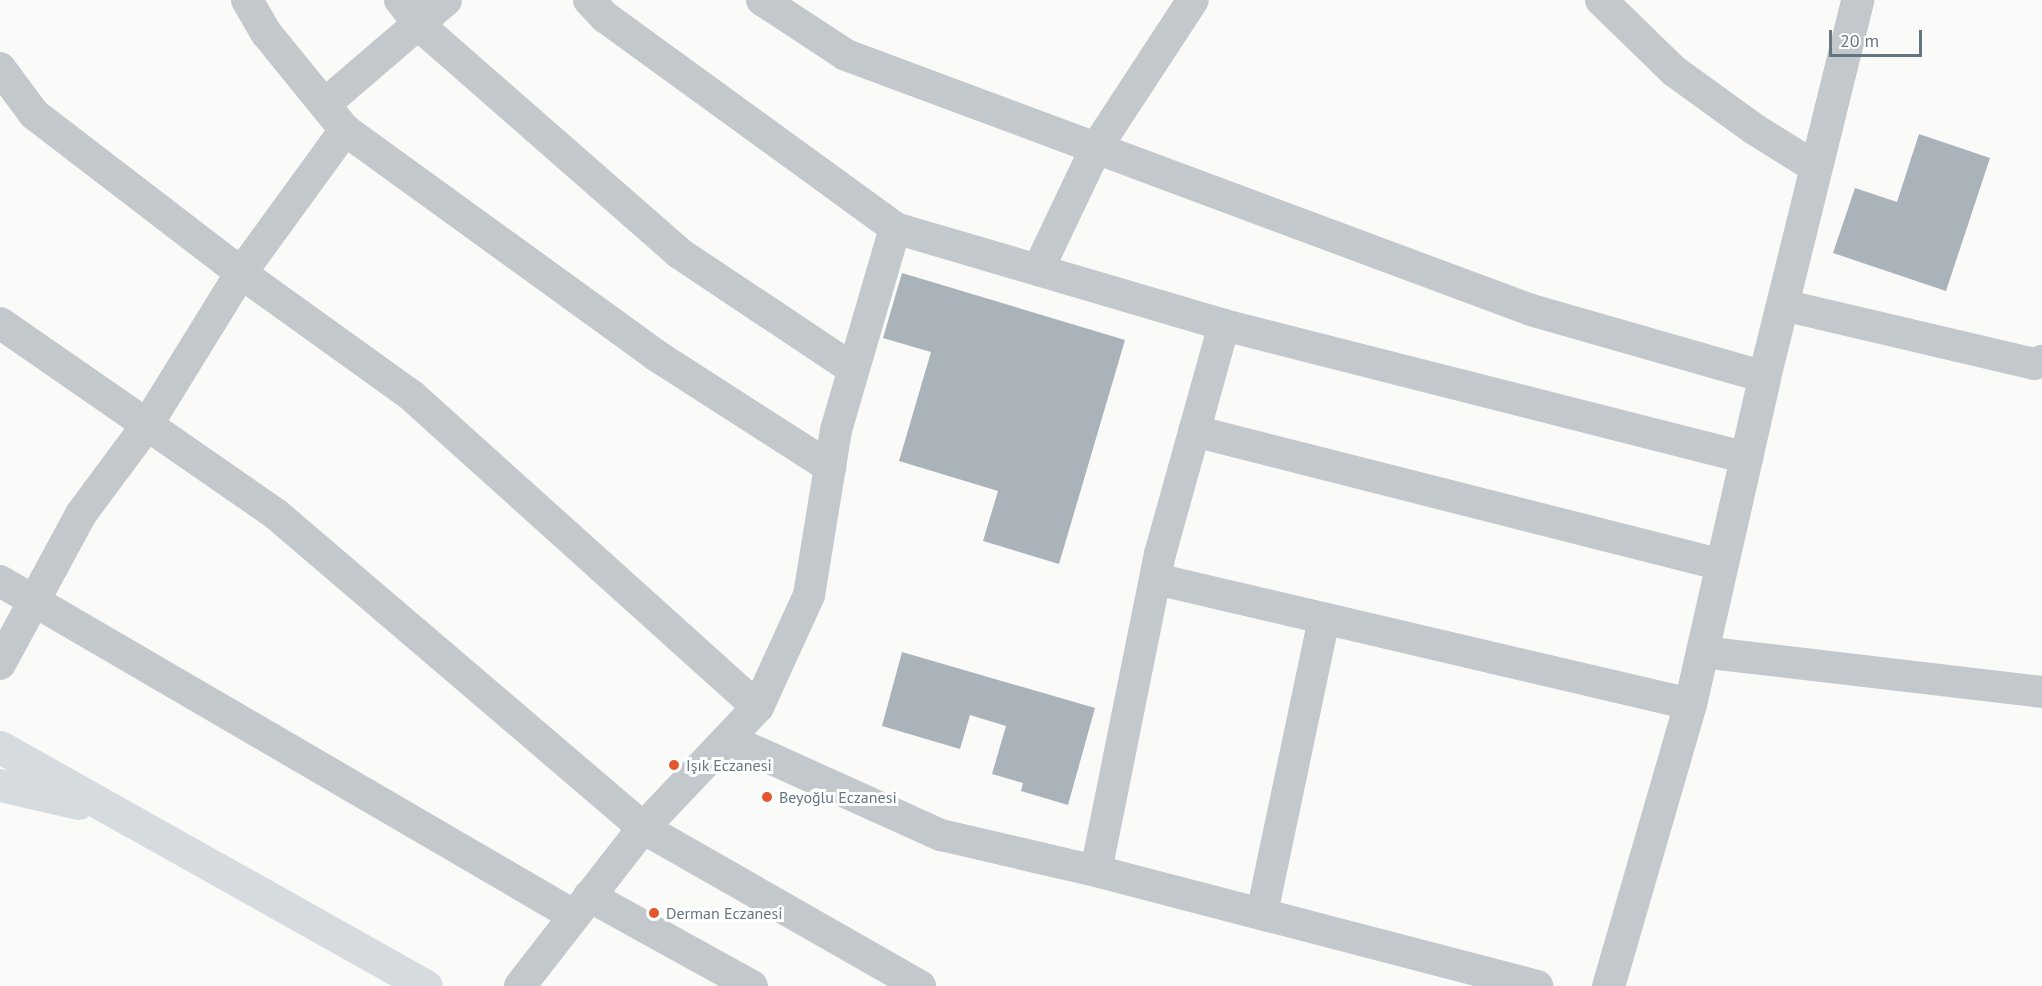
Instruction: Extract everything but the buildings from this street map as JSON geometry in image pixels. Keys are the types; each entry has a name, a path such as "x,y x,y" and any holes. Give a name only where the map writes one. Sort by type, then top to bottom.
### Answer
{"main road":[{"path":"0,747 426,986"},
{"path":"0,785 115,811"}],"street":[{"path":"247,0 267,34 345,130 657,356 830,467"},
{"path":"400,0 420,26 679,253 853,369"},
{"path":"326,104 420,26 446,0"},
{"path":"589,0 605,17 895,228 1224,325 1747,458"},
{"path":"762,0 846,55 1531,310 1764,376"},
{"path":"1038,270 1096,148 1193,0"},
{"path":"1601,0 1674,71 1754,129 1815,167"},
{"path":"1608,986 1690,704 1764,376 1857,0"},
{"path":"0,68 34,114 242,273 412,396 759,707"},
{"path":"0,664 34,597 81,514 147,424 242,273 345,130"},
{"path":"520,986 643,828 759,707 809,595 830,467 853,369 895,228"},
{"path":"1783,305 2034,364 2042,361"},
{"path":"0,323 277,515 643,828 920,986"},
{"path":"1096,871 1155,579 1224,325"},
{"path":"1194,430 1722,565"},
{"path":"1155,579 1690,704"},
{"path":"0,581 34,597 581,906 752,986"},
{"path":"1262,913 1324,618"},
{"path":"1702,652 2042,692"},
{"path":"728,739 941,835 1262,913 1537,986"}],"place":[{"name":"Işık Eczanesi","path":"674,765"},
{"name":"Beyoğlu Eczanesi","path":"767,797"},
{"name":"Derman Eczanesi","path":"654,913"}]}
